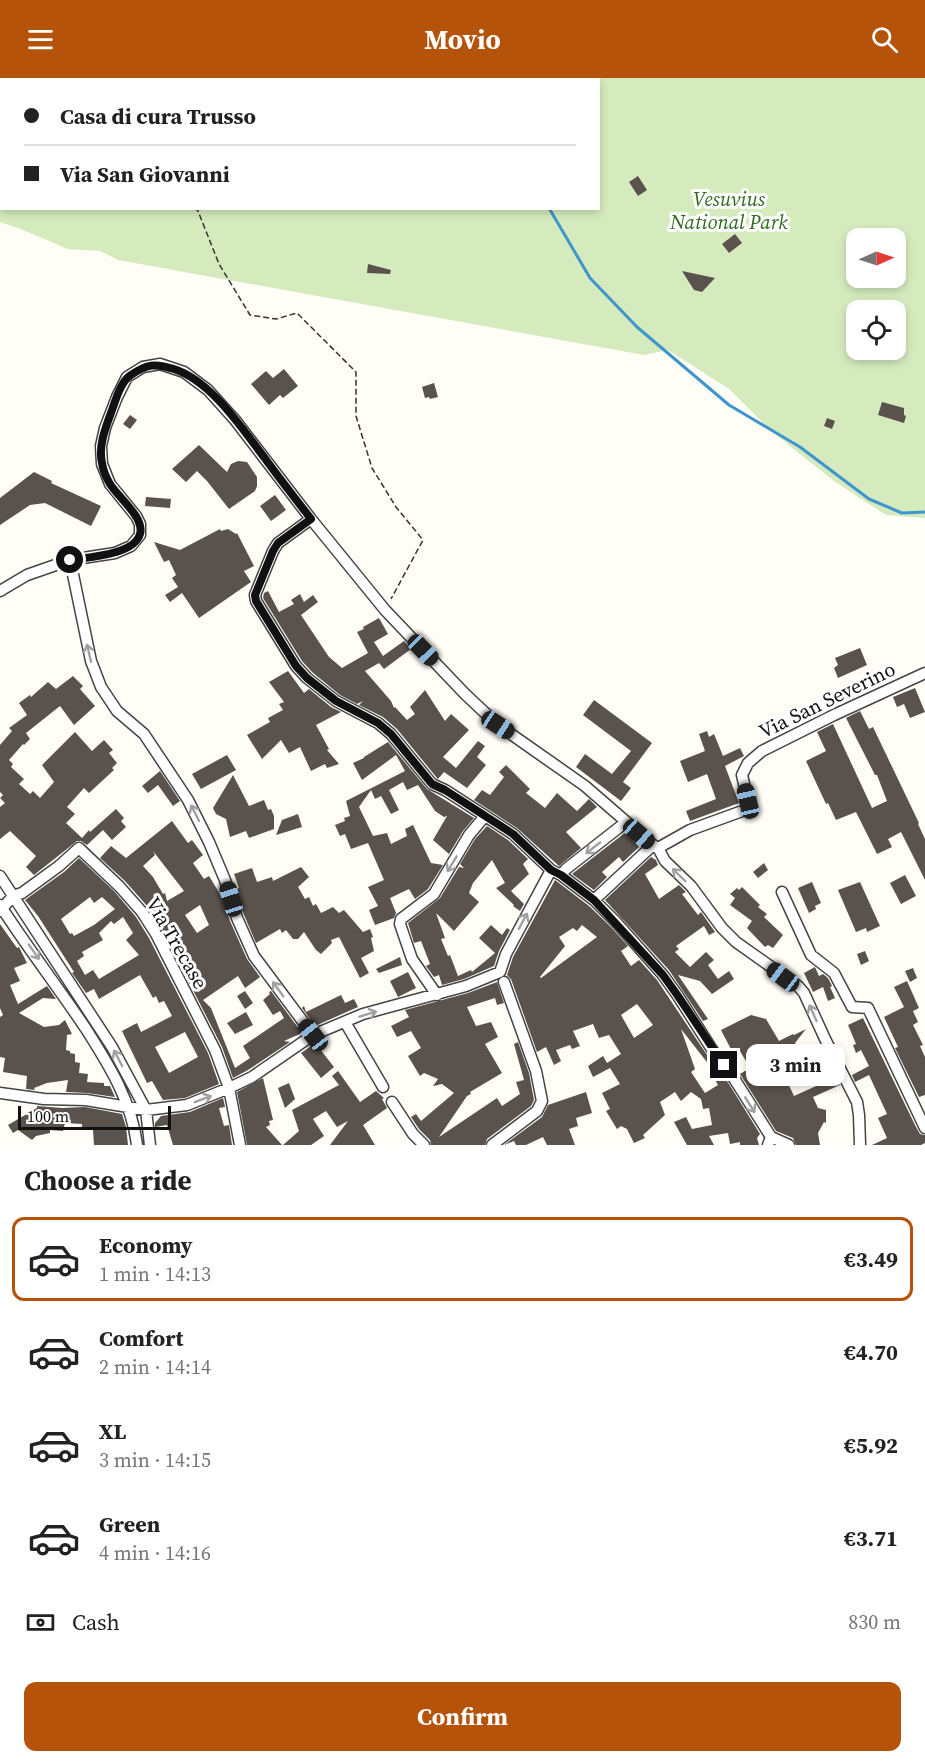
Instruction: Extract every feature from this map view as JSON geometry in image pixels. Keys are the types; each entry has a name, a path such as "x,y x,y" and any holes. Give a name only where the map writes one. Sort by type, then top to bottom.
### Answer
{"street":[{"path":"0,591 27,575 70,560 115,553 131,546 140,535 140,524 110,484 102,464 101,446 105,428 127,377 142,368 160,364 184,372 208,390 235,420 385,610 465,694 498,725 585,786 655,847 665,861 691,886 722,928 736,942 798,986 804,993 852,1089 859,1115 860,1145"},
{"path":"311,519 278,543 255,595 256,601 296,666 336,701 378,723 391,734 432,784 513,834 556,872 594,900 663,975 735,1080 770,1141 789,1145"},
{"path":"70,560 91,661 101,687 117,711 144,734 188,800 225,879 237,918 254,956 313,1035"},
{"name":"Via San Severino","path":"655,847 690,830 745,810 748,801 742,775 748,763 762,751 925,673"},
{"path":"437,995 412,959 400,924 401,919 434,894 469,835 485,816"},
{"path":"0,1093 44,1100 86,1100 146,1110 187,1105 252,1077 313,1035 363,1014 437,995 500,972 506,954 556,872 566,869 626,822"},
{"path":"594,900 655,847"},
{"name":"Via Trecase","path":"13,896 22,893 79,848 119,886 142,912 156,934 215,1050 229,1088 240,1145"},
{"path":"0,876 112,1047 146,1110 150,1145"},
{"path":"782,892 811,955 834,973 852,1006 868,1008 925,1128"},
{"path":"13,896 1,908 53,979 102,1053 129,1106 137,1145"},
{"path":"492,1145 537,1111 542,1101 536,1071 504,982"},
{"path":"345,1022 382,1087"},
{"path":"392,1102 413,1134 424,1145"}],"path":[{"path":"197,210 219,264 250,315 276,318 297,313 356,372 356,416 372,468 396,507 423,540 385,610"}],"green space":[{"name":"Vesuvius National Park","path":"600,78 925,78 925,518 886,515 872,506 834,481 769,429 729,389 668,350 644,355 118,260 100,251 68,249 0,222 0,210 600,210"}],"building":[{"path":"638,176 647,190 638,196 629,182"},
{"path":"735,234 742,243 729,253 722,244"},
{"path":"368,264 391,270 390,274 367,273"},
{"path":"682,271 715,278 702,292 694,290"},
{"path":"284,369 298,386 283,398 280,395 269,405 251,384 266,371 273,378"},
{"path":"434,383 438,397 425,398 422,387"},
{"path":"882,402 904,408 906,416 904,423 878,415"},
{"path":"130,415 137,420 130,429 123,424"},
{"path":"827,418 835,421 832,429 824,426"},
{"path":"199,445 227,472 231,464 238,461 247,462 257,477 255,491 229,509 197,471 186,482 172,469"},
{"path":"34,472 52,481 51,483 101,506 91,526 45,503 30,505 0,525 0,498"},
{"path":"275,495 286,510 271,521 260,506"},
{"path":"146,497 171,499 170,508 145,506"},
{"path":"220,529 221,531 228,529 237,533 254,566 244,571 251,582 199,618 182,593 170,602 165,595 178,587 172,578 176,575 169,560 164,562 154,542 180,550"},
{"path":"268,591 279,612 294,604 291,600 300,594 304,602 313,595 318,602 301,615 329,657 342,668 368,653 357,632 379,618 388,634 374,642 383,656 404,641 411,649 384,669 379,663 365,671 391,701 394,708 407,720 415,714 410,707 425,690 445,721 451,714 469,730 443,757 456,768 478,741 485,746 477,757 486,765 467,788 444,772 438,779 397,729 383,717 359,705 363,701 357,704 340,695 312,672 302,661 263,598 264,593"},
{"path":"860,648 867,665 838,678 834,668 838,665 835,658"},
{"path":"288,671 304,693 309,689 341,712 316,725 329,749 327,750 339,764 327,768 325,764 311,771 300,747 289,753 281,740 262,759 247,735 270,722 268,718 283,710 279,704 284,702 269,682"},
{"path":"73,676 83,686 80,689 95,706 74,725 60,706 26,733 30,739 9,760 13,764 11,767 24,779 19,784 30,794 33,791 40,798 54,782 42,765 75,732 92,751 104,740 113,750 109,753 117,763 112,768 114,770 89,793 84,788 67,807 75,814 66,823 82,838 116,809 124,818 121,821 126,827 112,840 103,830 87,845 77,841 34,875 26,867 36,856 10,831 0,839 0,807 5,803 0,798 3,795 0,792 0,745 12,731 9,728 27,715 19,703 30,695 31,697 48,682 56,689"},
{"path":"915,688 925,712 910,718 904,704 897,707 893,697"},
{"path":"594,700 652,743 623,782 631,788 621,801 576,767 585,754 612,774 631,751 583,715"},
{"path":"860,711 869,729 873,727 919,823 925,839 925,880 901,832 888,839 892,847 877,854 856,812 836,820 806,761 826,751 817,732 833,724 872,808 887,801 877,775 846,718"},
{"path":"707,731 709,737 714,734 723,756 740,748 744,756 725,766 739,803 690,821 686,811 716,799 707,774 688,782 680,761 705,751 699,734"},
{"path":"388,742 427,789 474,818 449,854 433,840 447,816 444,817 435,811 418,785 407,790 403,782 389,790 399,810 391,814 381,796 375,799 371,790 359,807 373,836 387,833 391,844 407,836 405,829 413,825 431,863 443,865 428,889 415,899 409,889 390,898 396,913 394,918 375,925 369,910 378,906 368,887 384,880 368,843 351,849 345,834 340,836 335,825 350,816 346,801 405,771 396,755 362,780 353,763"},
{"path":"227,755 236,770 201,789 192,774"},
{"path":"506,765 530,789 526,793 545,808 557,793 577,811 589,799 597,807 566,832 581,848 559,866 517,828 474,800 482,790 490,795 504,777 499,772"},
{"path":"160,771 180,801 173,806 158,785 148,793 142,786"},
{"path":"233,775 249,806 264,800 268,810 271,809 274,816 274,829 249,838 246,831 230,837 226,819 216,814 213,808"},
{"path":"298,814 302,827 276,835 282,820"},
{"path":"172,821 188,843 192,840 203,855 193,863 204,879 209,876 221,894 247,959 260,977 245,988 238,976 203,1000 211,1008 235,1068 250,1058 243,1046 284,1018 280,1011 273,1015 263,1000 270,994 269,992 271,991 302,1033 284,1041 290,1042 233,1078 222,1047 172,949 179,944 171,931 165,935 148,907 100,858 111,846 126,858","holes":["153,851 184,891 167,901 165,893 163,894 143,866 155,855","200,905 209,925 197,933 185,915"]},
{"path":"487,826 508,840 528,859 523,864 529,874 511,891 524,904 520,911 496,888 505,883 492,860 473,883 469,893 479,902 454,931 436,913 445,938 441,939 458,976 471,970 472,972 495,953 479,938 491,925 502,935 507,928 510,930 494,966 464,979 442,985 439,975 434,977 426,966 430,964 421,941 414,943 408,923 440,898 459,867 464,868 460,864 475,839"},
{"path":"626,832 639,847 623,862 619,857 602,872 607,877 594,890 572,874"},
{"path":"651,857 658,865 645,874 659,899 679,885 686,892 682,894 698,915 701,912 715,932 709,935 704,926 676,946 679,949 675,952 690,967 706,952 714,960 708,965 718,979 729,971 734,979 712,994 700,981 678,975 708,1019 703,1021 669,970 605,900"},
{"path":"79,858 114,891 136,917 208,1053 219,1084 185,1098 163,1100 152,1081 147,1083 122,1031 137,1023 141,1032 172,1016 164,1001 159,1003 156,996 153,998 140,975 99,999 94,989 86,993 38,916 25,900 64,872","holes":["90,897 94,903 102,897 115,909 94,925 74,936 70,934 61,919","123,917 133,933 126,940 139,955 99,979 93,970 85,975 77,961 84,956 82,952 103,940 99,933 111,921 114,924","185,1032 198,1057 169,1073 155,1047"]},
{"path":"764,863 768,870 758,878 753,872"},
{"path":"301,867 309,877 298,887 305,899 309,897 313,906 316,904 321,913 333,907 339,913 344,910 363,932 370,929 374,951 361,958 369,973 360,978 339,937 331,940 332,943 321,954 304,932 298,939 293,939 286,930 282,933 280,929 256,943 244,915 234,874 252,868 257,882 272,877 273,881"},
{"path":"905,875 916,896 901,904 890,883"},
{"path":"555,880 589,906 628,946 621,951 631,966 639,960 657,980 729,1084 760,1134 757,1138 759,1145 740,1145 740,1142 730,1144 728,1133 709,1136 714,1145 687,1145 674,1122 686,1117 692,1129 712,1125 709,1108 703,1109 701,1099 691,1092 681,1101 675,1092 660,1102 665,1115 643,1135 645,1138 634,1143 627,1129 621,1126 617,1129 606,1111 610,1109 602,1093 620,1084 610,1068 593,1077 588,1066 603,1056 607,1063 621,1054 609,1035 599,1038 593,1024 573,1031 580,1046 572,1049 570,1045 556,1050 561,1061 554,1065 546,1047 537,1052 511,979 507,975 513,957","holes":["582,925 597,937 541,978 565,946 559,937 573,928 577,931","637,1004 653,1025 634,1038 621,1015","681,1029 717,1075 714,1078 718,1085 705,1093 691,1072 695,1069"]},
{"path":"812,882 821,903 809,913 798,888"},
{"path":"860,882 880,926 867,932 866,928 856,932 838,890"},
{"path":"742,887 760,905 758,907 767,914 764,917 783,935 773,948 768,945 765,947 747,928 752,921 730,905 735,898 730,894"},
{"path":"0,924 17,948 19,947 27,963 14,968 20,981 10,985 18,1004 47,986 56,999 43,998 19,1013 44,1027 59,1025 65,1020 72,1034 67,1035 66,1050 75,1054 75,1062 80,1063 79,1073 88,1074 87,1082 104,1083 104,1086 110,1086 115,1097 66,1092 68,1080 47,1083 34,1088 35,1090 26,1089 27,1076 3,1072 5,1058 0,1057 0,1017 3,1015 0,1008"},
{"path":"865,951 869,961 861,965 857,954"},
{"path":"400,957 402,965 379,973 376,969"},
{"path":"815,967 819,976 823,974 828,978 835,998 828,1001 823,987 813,992 804,973"},
{"path":"913,968 917,978 910,982 905,971"},
{"path":"408,972 416,988 398,997 390,981"},
{"path":"907,981 919,1008 913,1011 918,1022 913,1025 923,1045 920,1046 925,1057 925,1095 919,1097 895,1048 898,1047 884,1017 904,1007 894,987"},
{"path":"497,982 504,1003 497,1005 495,998 467,1007 476,1026 491,1022 498,1037 485,1044 502,1073 470,1092 471,1094 467,1096 439,1137 497,1098 502,1106 520,1094 516,1082 524,1080 514,1044 518,1042 529,1073 534,1100 531,1106 487,1139 485,1145 431,1145 430,1140 411,1117 416,1114 421,1121 454,1093 442,1084 433,1086 438,1079 424,1073 420,1076 408,1056 421,1048 411,1031 397,1037 391,1026 409,1017 405,1010 468,993"},
{"path":"245,991 253,1003 245,1009 237,996"},
{"path":"341,995 345,1003 354,999 358,1007 315,1026 302,1008 304,1006 306,1012"},
{"path":"246,1012 253,1025 235,1034 227,1023"},
{"path":"751,1015 766,1019 779,1041 806,1029 795,1043 804,1060 812,1055 816,1063 786,1079 794,1096 836,1077 840,1085 813,1097 818,1108 826,1110 826,1123 824,1122 818,1133 820,1145 796,1145 793,1138 776,1131 740,1074 750,1068 740,1051 734,1055 721,1030"},
{"path":"863,1018 915,1125 920,1134 925,1135 925,1143 921,1145 872,1145 887,1138 878,1118 887,1114 869,1075 855,1082 852,1075 869,1066 861,1050 856,1053 853,1045 856,1044 848,1025"},
{"path":"314,1044 334,1067 321,1078 301,1053"},
{"path":"338,1071 360,1102 376,1091 384,1098 382,1099 387,1108 363,1125 375,1145 330,1145 348,1121 337,1127 326,1111 313,1119 324,1136 311,1145 283,1145 299,1131 292,1110 339,1085 332,1076"},
{"path":"263,1078 273,1120 269,1121 270,1125 266,1127 282,1145 247,1145 237,1092"},
{"path":"289,1083 295,1099 285,1108 278,1088"},
{"path":"586,1092 592,1113 576,1118 578,1126 569,1129 575,1145 547,1145 543,1137 526,1145 516,1145 514,1141 504,1145 542,1117 548,1105"},
{"path":"223,1098 225,1107 219,1108 224,1126 229,1125 232,1145 173,1145 167,1125 155,1127 155,1123 161,1116 190,1112"},
{"path":"37,1106 85,1107 122,1114 128,1145 94,1145 93,1130 87,1130 86,1127 82,1127 82,1124 65,1123 63,1131 50,1130 50,1133 36,1136 32,1140 18,1130 13,1133 8,1125"}],"waterway":[{"path":"550,210 590,278 637,327 729,405 800,447 869,499 902,513 925,512"}],"route":[{"path":"70,560 115,553 131,546 140,535 140,524 136,516 110,484 102,464 101,446 105,428 127,377 142,368 160,364 184,372 208,390 235,420 311,519 278,543 255,595 256,601 296,666 336,701 378,723 391,734 432,784 513,834 551,870 594,900 663,975 724,1065"}]}
